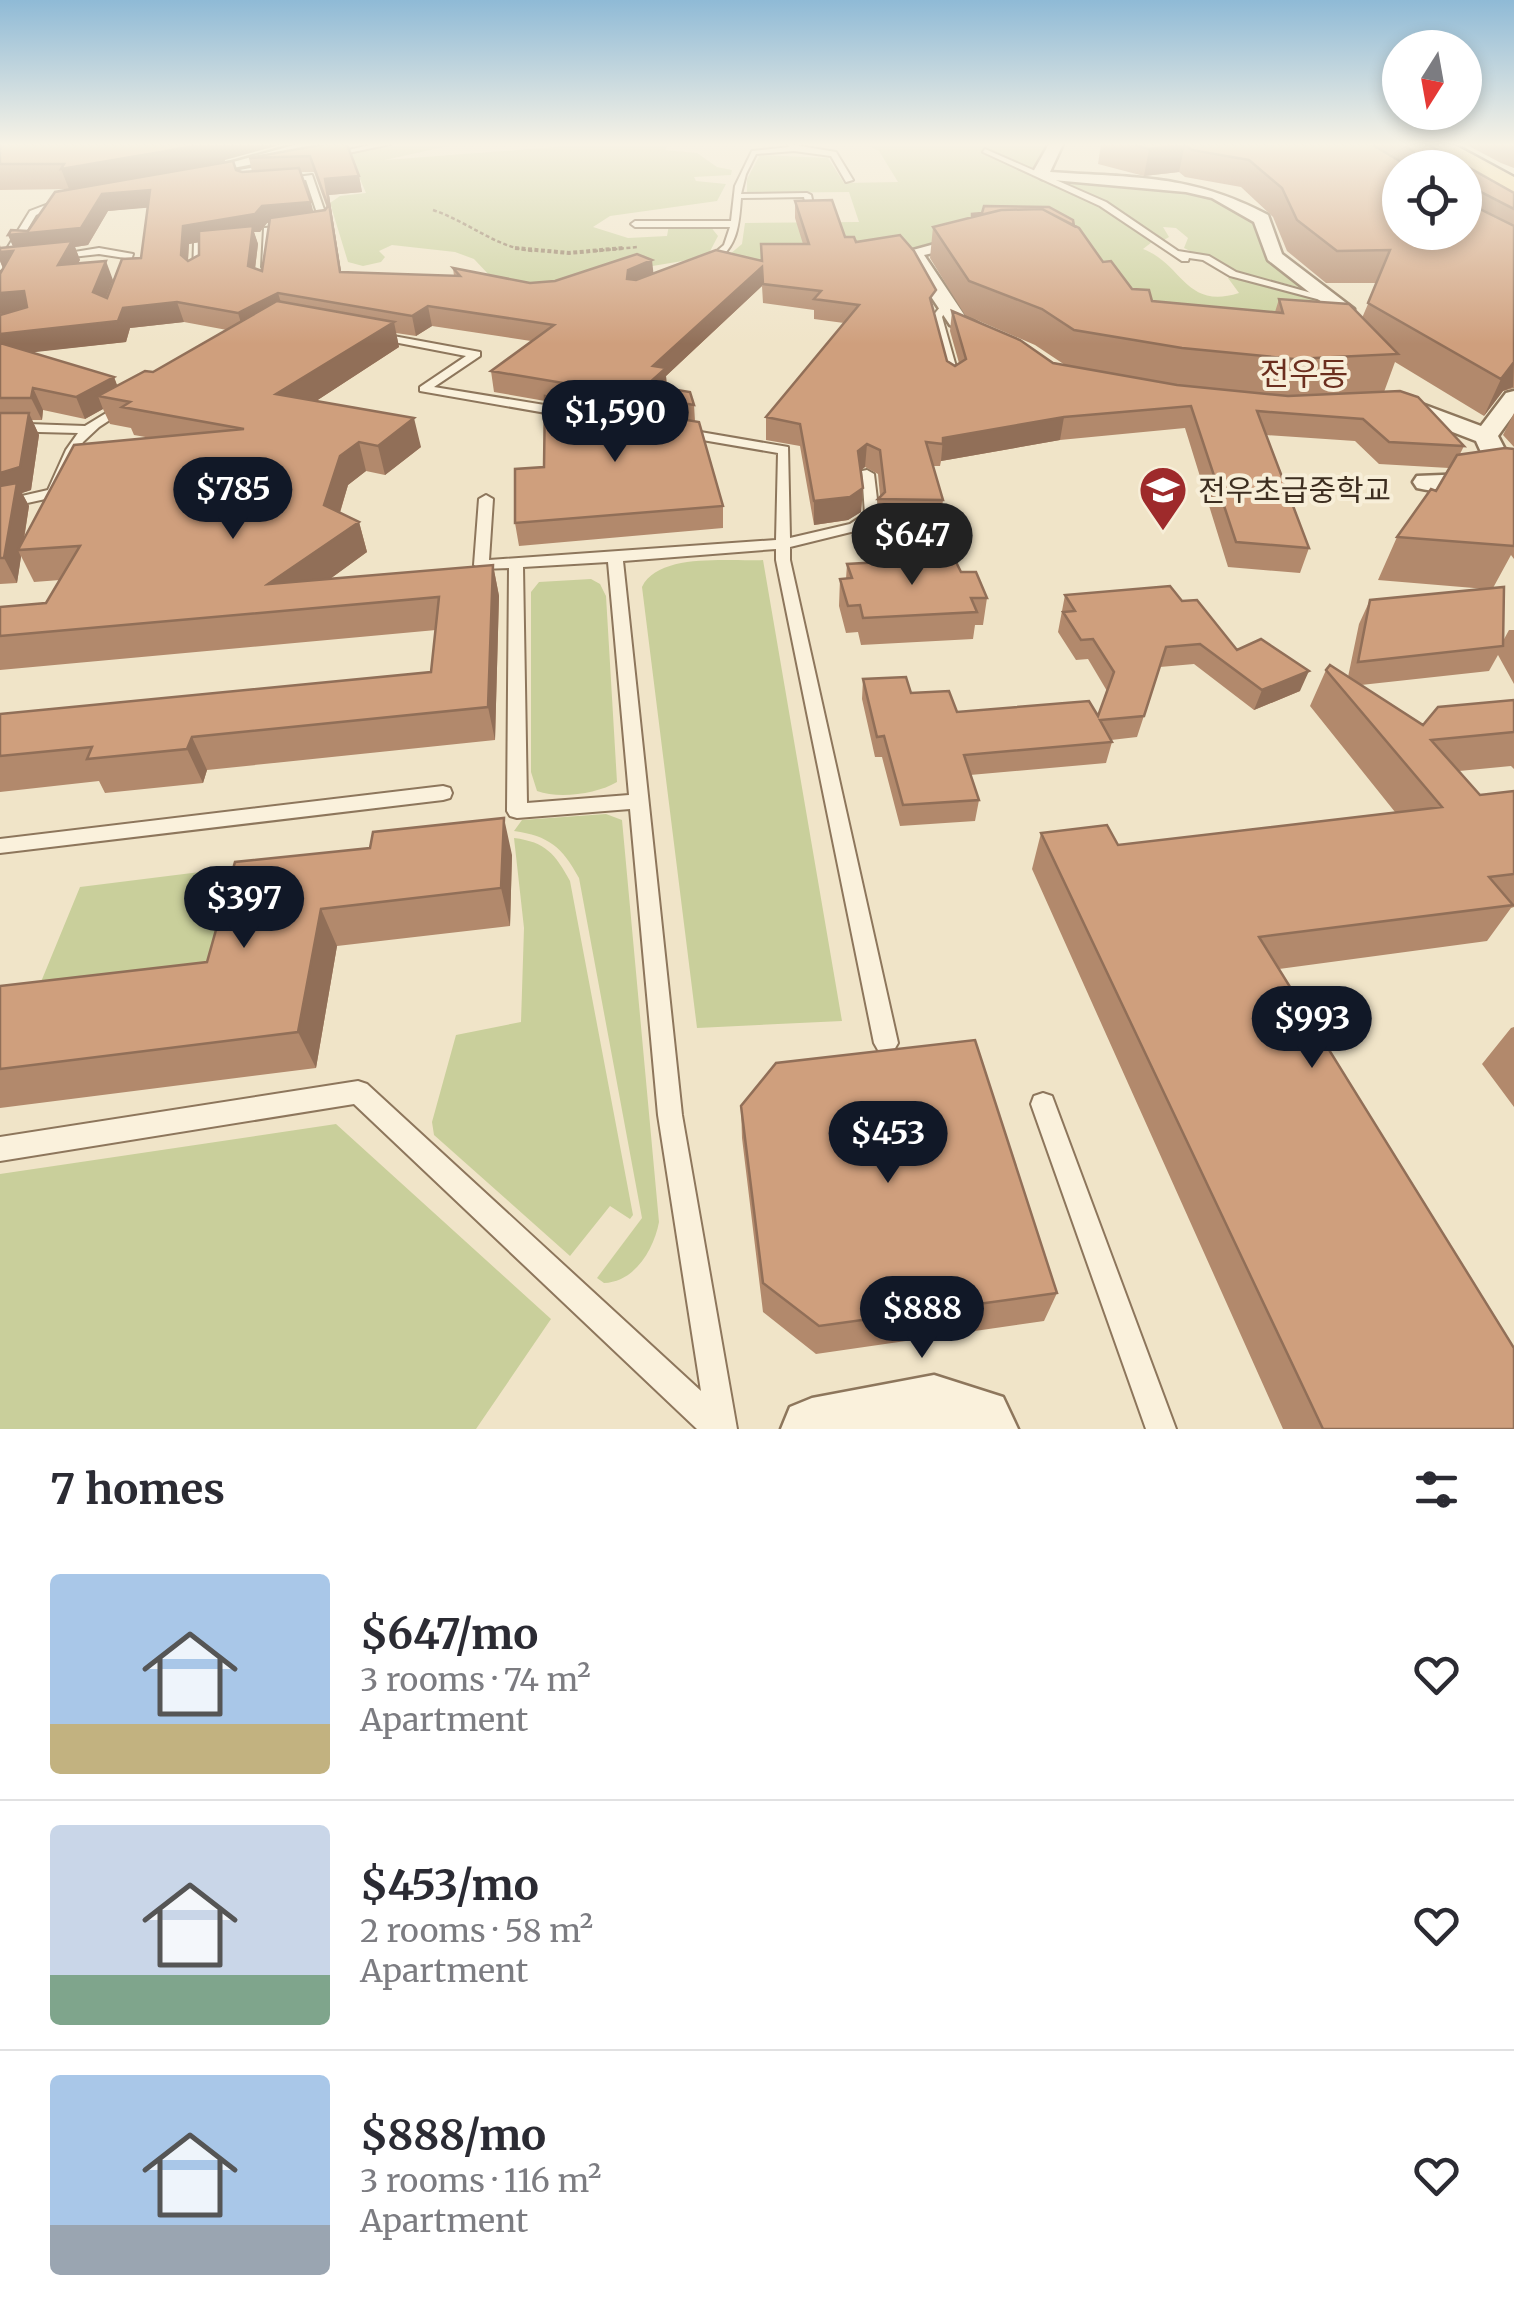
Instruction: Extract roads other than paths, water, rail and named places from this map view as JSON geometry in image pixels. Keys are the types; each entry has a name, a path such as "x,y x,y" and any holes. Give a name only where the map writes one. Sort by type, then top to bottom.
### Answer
{"street":[{"path":"1249,211 1262,219 1274,256 1344,309 1337,316 1290,322"},
{"path":"994,235 911,253 923,264 954,322 1010,346"},
{"path":"1486,436 1514,398"},
{"path":"1371,402 1433,404 1486,436 1506,466 1480,479 1426,482"},
{"path":"812,1429 934,1404 982,1420 987,1429"}],"lane":[{"path":"2,264 33,213 39,211"},
{"path":"264,273 267,230 325,224 320,211"},
{"path":"706,264 722,257 736,211"},
{"path":"1115,211 1180,256 1206,258 1232,274 1338,302"},
{"path":"635,224 735,224"},
{"path":"248,239 265,237"},
{"path":"196,274 197,244 231,241"},
{"path":"42,257 99,251 130,256 114,298"},
{"path":"2,264 22,259"},
{"path":"945,304 937,317 954,381"},
{"path":"360,333 476,354 424,388 594,418"},
{"path":"0,506 54,494 70,448 82,429 139,398"},
{"path":"0,427 82,429"},
{"path":"670,430 784,450 783,560 886,1043"},
{"path":"486,498 481,565 783,542 861,528 872,516 867,474"},
{"path":"615,557 670,1116 720,1429"},
{"path":"516,563 517,811 640,801"},
{"path":"0,846 444,793"},
{"path":"0,1150 358,1092 720,1429"},
{"path":"1043,1104 1162,1429"}],"place":[{"name":"전우초급중학교","path":"1163,532"}],"district":[{"name":"전우동","path":"1304,374"}]}
